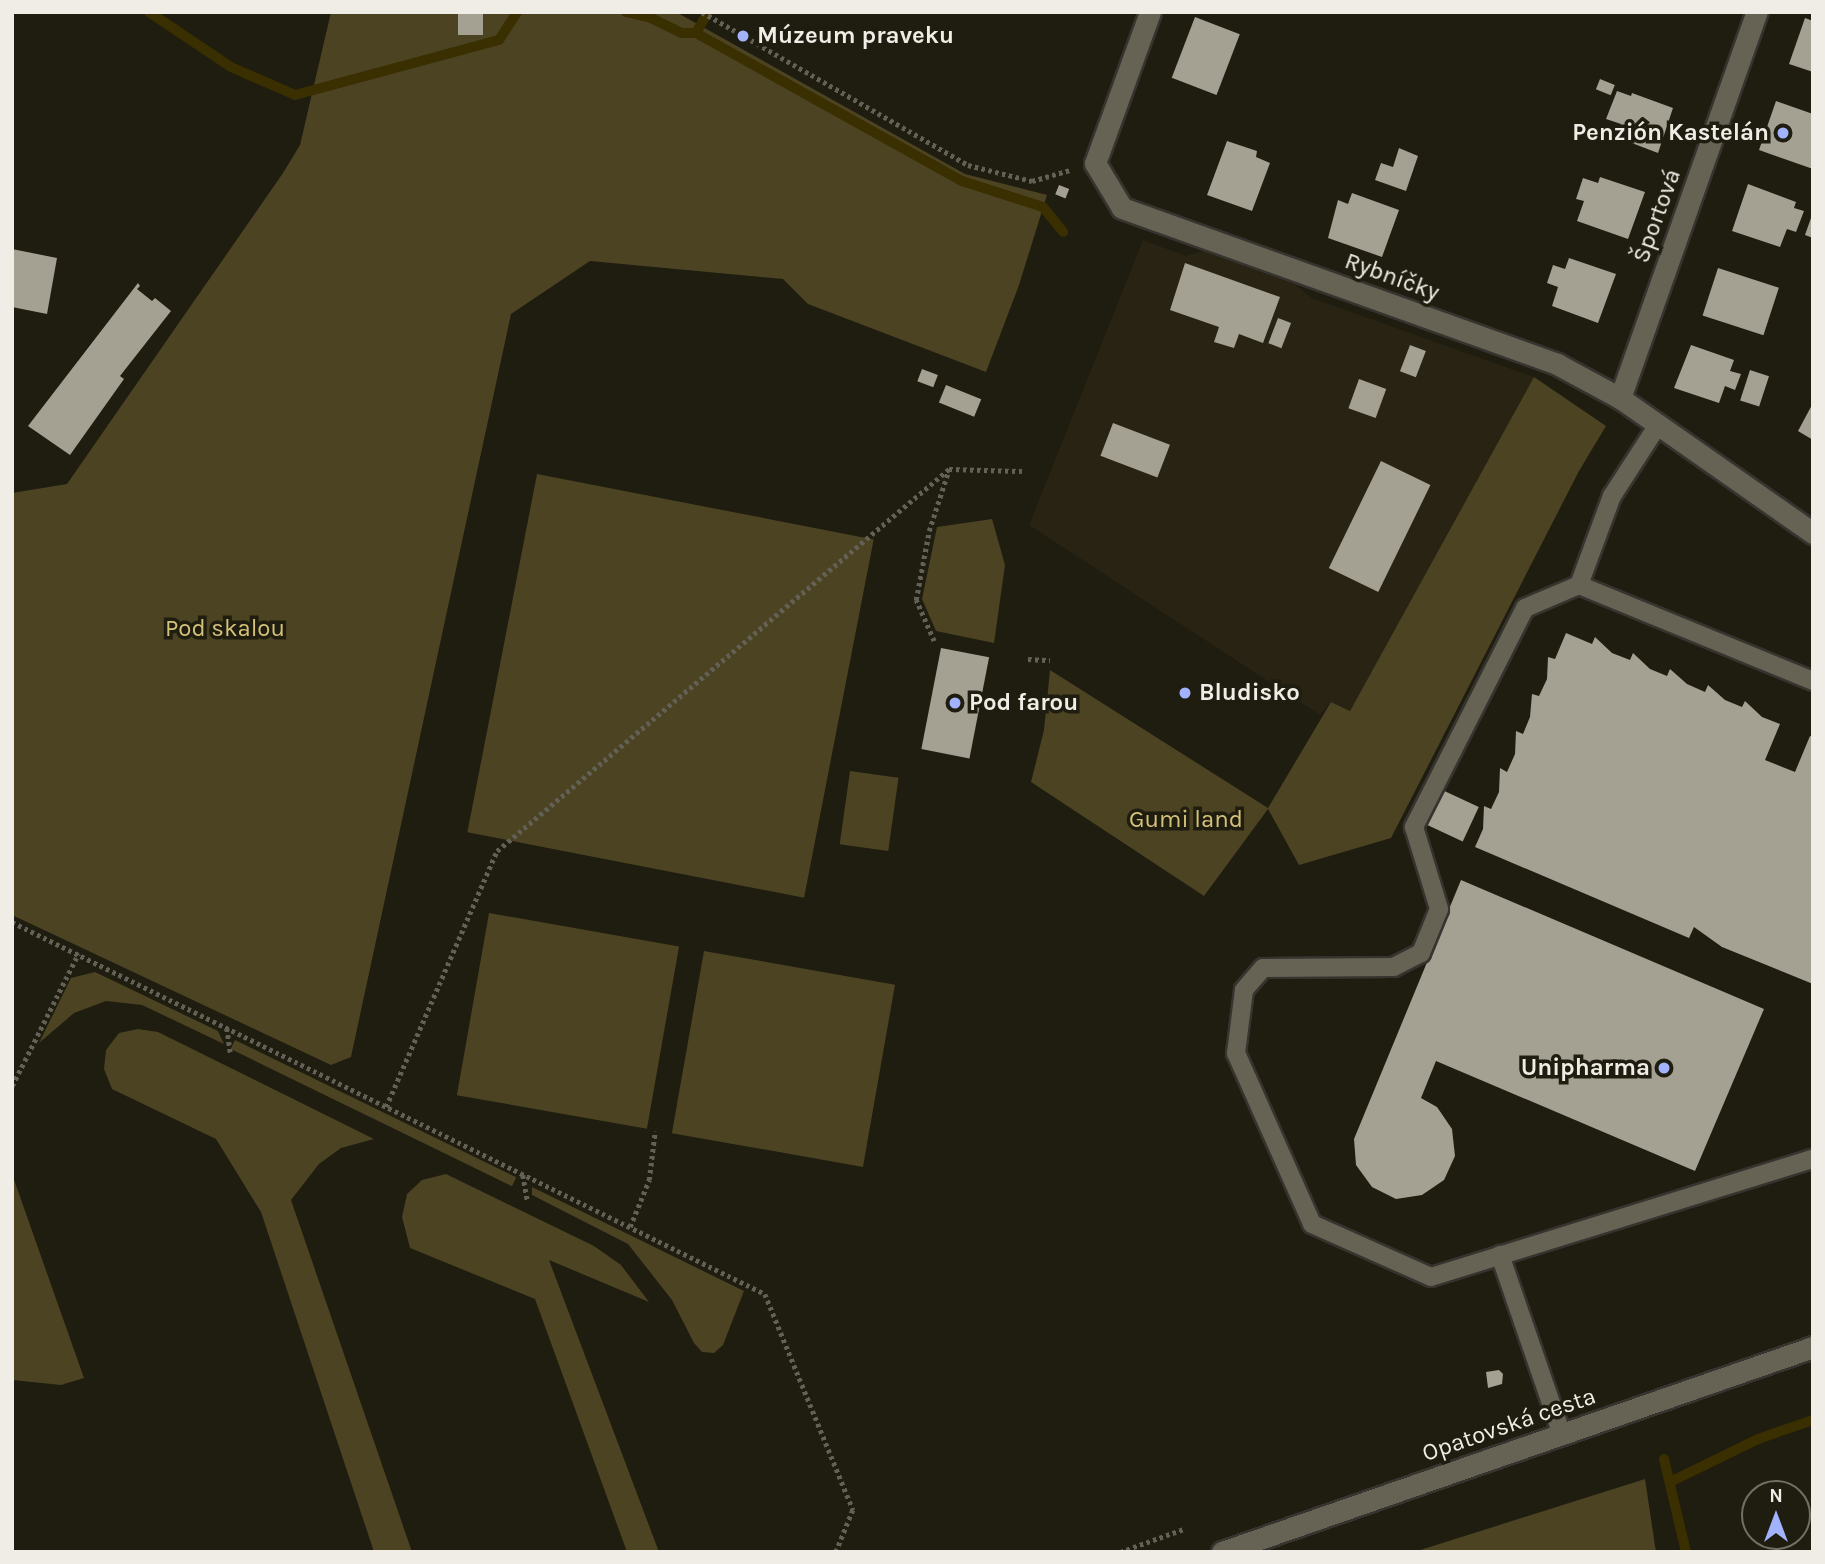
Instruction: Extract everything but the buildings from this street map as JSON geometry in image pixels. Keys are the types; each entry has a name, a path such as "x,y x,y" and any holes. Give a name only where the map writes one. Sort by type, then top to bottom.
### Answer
{"street":[{"path":"1095,163 1150,12"},
{"name":"Športová","path":"1620,398 1758,12"},
{"name":"Rybníčky","path":"1095,163 1122,208 1557,364 1620,398 1813,533"},
{"name":"Opatovská cesta","path":"1222,1552 1813,1347"}],"lane":[{"path":"1579,585 1612,496 1658,425"},
{"path":"1813,681 1579,585 1525,608 1414,827 1439,909 1421,953 1394,967 1264,968 1244,990 1236,1053 1312,1224 1431,1277 1813,1159"},
{"path":"1500,1255 1562,1435"}],"path":[{"path":"702,12 968,165 1032,181 1095,163"},
{"path":"934,641 916,600 929,531 949,469"},
{"path":"386,1107 497,851 949,469 1022,471"},
{"path":"1028,659 1050,660"},
{"path":"13,924 765,1294 853,1510 836,1552"},
{"path":"12,1086 78,954"},
{"path":"227,1027 231,1056"},
{"path":"630,1227 649,1180 655,1130"},
{"path":"523,1174 528,1202"},
{"path":"1120,1552 1184,1529"}],"shaded area":[{"path":"1143,240 1186,256 1203,251 1296,285 1312,298 1534,377 1350,711 1331,702 1320,715 1029,525"}],"green space":[{"name":"Pod skalou","path":"331,12 676,12 965,174 1047,195 1019,285 986,372 808,304 783,279 590,261 511,314 351,1057 331,1065 12,915 12,493 67,484 283,173 300,145"},
{"name":"Gumi land","path":"1534,377 1606,426 1579,471 1391,838 1299,865 1268,809 1204,896 1031,782 1044,730 1050,670 1268,808 1331,702 1350,711"},
{"path":"537,474 874,539 804,898 467,832"},
{"path":"992,519 1005,565 994,643 936,631 922,599 937,527"},
{"path":"850,771 899,778 888,851 840,844"},
{"path":"489,913 679,947 647,1129 457,1095"},
{"path":"704,951 895,985 863,1167 672,1133"},
{"path":"95,972 218,1031 224,1044 142,1005 106,1001 74,1013 39,1043 71,978"},
{"path":"138,1029 158,1032 374,1139 341,1148 319,1164 291,1200 412,1552 374,1552 261,1212 216,1139 112,1089 104,1069 106,1050 119,1033"},
{"path":"235,1040 516,1177 512,1186 231,1049"},
{"path":"12,1174 84,1378 61,1385 12,1380"},
{"path":"446,1174 594,1246 621,1265 649,1302 549,1260 659,1552 627,1552 535,1299 410,1248 402,1217 407,1194 422,1180"},
{"path":"532,1187 744,1291 723,1345 714,1353 702,1352 694,1343 672,1300 628,1244 532,1195"},
{"path":"1645,1479 1656,1552 1414,1552"}],"waterway":[{"path":"149,12 231,67 295,95 499,40 517,12"},
{"path":"626,12 651,18 682,33 696,33 962,181 1043,207 1063,232"},
{"path":"696,33 708,12"},
{"path":"1670,1482 1758,1439 1813,1420"},
{"path":"1664,1459 1686,1552"}],"place":[{"name":"Múzeum praveku","path":"743,36"},
{"name":"Penzión Kastelán","path":"1783,133"},
{"name":"Bludisko","path":"1185,693"},
{"name":"Pod farou","path":"955,703"},
{"name":"Unipharma","path":"1664,1068"}]}
